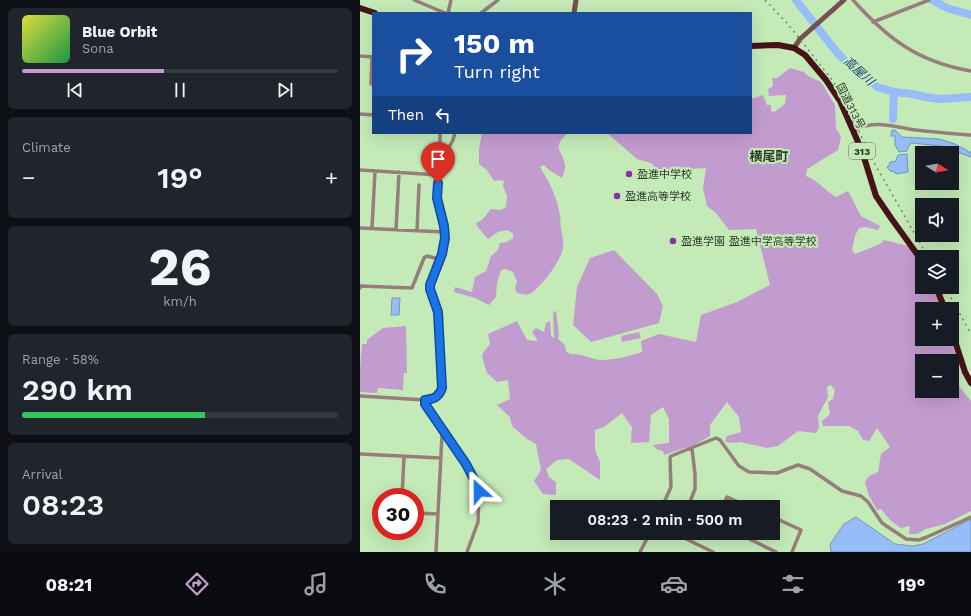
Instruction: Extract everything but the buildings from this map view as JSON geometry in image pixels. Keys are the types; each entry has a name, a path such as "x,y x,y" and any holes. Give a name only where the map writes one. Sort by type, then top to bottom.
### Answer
{"highway":[{"path":"360,8 372,12"},
{"path":"752,46 778,45 794,48"},
{"name":"国道313号","path":"794,48 805,55 840,101 862,151 876,196 915,251"},
{"path":"957,346 965,372 971,383"}],"main road":[{"path":"574,12 576,0"},
{"path":"794,48 796,43 802,37 844,0"}],"street":[{"path":"414,0 444,12"},
{"path":"446,12 451,0"},
{"path":"482,12 498,0"},
{"path":"853,0 873,22 905,47 925,58 958,69 971,71"},
{"path":"873,22 929,0"},
{"path":"360,56 372,57"},
{"path":"371,84 372,70"},
{"path":"360,114 372,115"},
{"path":"853,131 862,126 873,124 948,134 971,135"},
{"path":"360,396 425,400 436,398 442,388 438,312 430,289 430,285 442,254 444,232 444,226 437,198 440,164 440,134"},
{"path":"440,164 455,134"},
{"path":"360,170 439,175"},
{"path":"372,228 375,171"},
{"path":"396,230 399,172"},
{"path":"417,231 420,185"},
{"path":"360,228 444,232"},
{"path":"360,288 360,286 412,288 424,258 427,256 439,259"},
{"path":"425,400 425,404 466,464 479,491 478,522 467,552"},
{"path":"436,552 442,435 444,432"},
{"path":"665,500 671,487 671,456 692,449 716,438 720,440 739,466 749,472 777,473 798,465 810,469 842,491 861,496 868,502 882,523 906,539 918,540 927,537 971,517"},
{"path":"691,500 695,489 696,474 692,449"},
{"path":"360,454 441,458"},
{"path":"402,488 404,457"},
{"path":"726,500 727,497 734,500"},
{"path":"424,513 438,514"},
{"path":"780,520 801,530 792,552"},
{"path":"640,552 646,540"},
{"path":"689,540 713,552"},
{"path":"751,540 776,552"}],"shaded area":[{"path":"790,68 804,72 808,76 821,82 835,105 836,128 841,137 838,150 807,169 806,176 836,197 848,191 861,216 880,226 878,230 865,227 859,228 855,236 852,250 855,254 880,244 884,240 908,246 915,256 915,294 938,294 940,302 915,302 915,346 953,346 955,354 915,354 915,398 959,398 959,386 971,401 971,511 945,524 926,529 917,534 909,534 910,526 901,528 890,520 881,509 877,510 869,496 865,482 869,476 878,472 881,454 890,447 877,428 869,441 863,440 858,431 849,426 823,426 822,421 830,414 828,402 833,399 835,390 831,385 827,387 828,397 818,416 819,428 816,433 798,431 778,446 767,448 740,442 729,443 725,441 727,436 741,432 739,417 727,402 710,425 710,436 694,445 664,455 663,451 656,449 653,445 669,443 669,419 663,407 651,415 649,442 631,443 632,427 622,413 604,427 595,430 595,450 600,462 600,480 569,459 557,460 546,469 549,477 556,482 556,495 543,494 534,481 541,470 536,444 527,439 512,426 510,417 497,405 510,399 508,380 497,382 487,373 482,357 483,353 490,344 488,334 517,321 527,340 538,341 532,332 536,328 544,332 546,323 550,321 551,336 554,338 553,312 556,311 559,334 558,339 565,345 566,351 570,354 578,354 601,360 617,359 642,352 641,341 659,334 696,342 701,315 737,302 770,285 756,229 729,230 716,213 707,206 703,188 706,168 659,171 651,163 637,159 608,134 752,134 752,99 763,95 767,105 771,105 771,111 774,112 785,104 786,95 769,96 768,89 773,86 772,78 777,78"},
{"path":"482,134 567,134 559,145 565,167 562,178 544,165 540,167 553,190 559,210 563,249 559,259 542,283 533,292 525,295 516,292 515,288 517,282 513,272 506,269 501,270 497,283 496,297 489,305 475,298 454,292 455,287 472,292 475,277 486,271 491,256 498,250 500,243 507,242 513,238 513,233 507,230 498,232 488,239 477,226 476,223 482,220 491,209 501,210 506,207 507,196 503,186 504,181 494,181 487,170 479,164 479,149"},
{"path":"614,250 657,294 663,306 659,323 591,342 573,325 577,287 590,258"},
{"path":"406,326 407,373 404,373 403,390 378,388 377,393 360,392 362,344 367,344 367,340 383,328"},
{"path":"639,332 641,338 622,342 621,336"}],"water":[{"path":"892,130 895,130 902,137 939,139 959,146 912,143 909,145 907,151 899,152 895,145 895,136 891,136"},
{"path":"959,146 968,152 971,152 971,157 959,153"},
{"path":"907,154 908,172 896,174 895,172 890,171 887,167 890,165 889,163 893,161 895,162 898,155"},
{"path":"392,298 400,298 399,315 391,315"},
{"path":"856,517 895,544 913,546 923,544 971,519 971,552 831,552 830,544 844,524"}],"waterway":[{"name":"高屋川","path":"796,0 835,50 848,64 865,75 877,87 894,92 939,99 971,97"},
{"path":"932,0 947,8 971,15"},
{"path":"893,119 894,92"}],"railway":[{"path":"765,0 787,23 833,81 844,100 873,161 924,250"},
{"path":"949,294 971,334"}],"place":[{"name":"盈進中学校","path":"629,174"},
{"name":"盈進高等学校","path":"617,196"},
{"name":"盈進学園 盈進中学高等学校","path":"673,241"}],"district":[{"name":"横尾町","path":"769,156"}],"route":[{"path":"438,183 437,198 444,226 445,238 442,254 437,264 430,289 438,312 442,388 436,398 425,400 425,404 466,464 479,491"}]}
